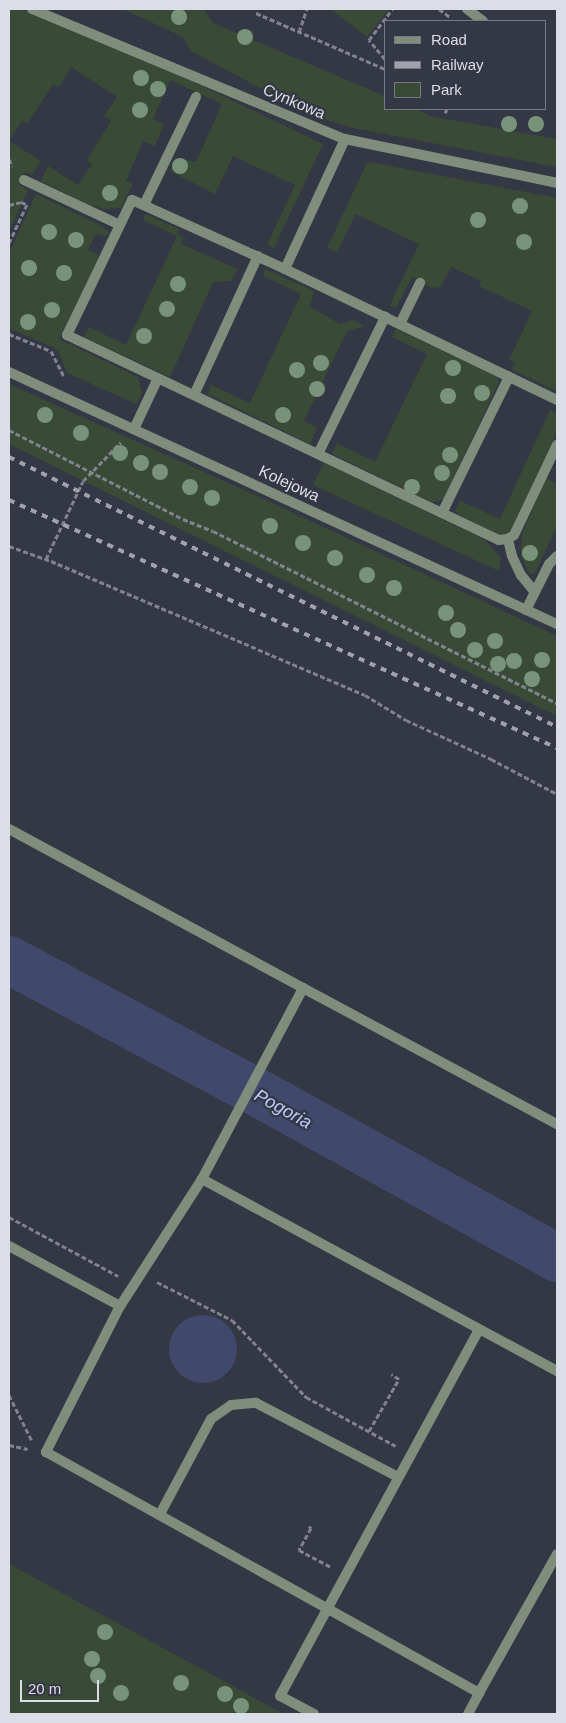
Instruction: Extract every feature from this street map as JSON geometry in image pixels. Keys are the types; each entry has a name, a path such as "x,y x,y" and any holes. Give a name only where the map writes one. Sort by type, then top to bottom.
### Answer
{"street":[{"name":"Cynkowa","path":"32,9 345,139 557,183"},
{"path":"467,9 482,20"},
{"path":"144,205 196,97"},
{"path":"285,269 345,139"},
{"path":"24,180 120,225"},
{"path":"556,396 509,377 258,256 132,200 67,335 499,540 508,539 514,534 557,445"},
{"path":"194,395 258,256"},
{"path":"400,324 420,284"},
{"path":"318,454 385,317"},
{"name":"Kolejowa","path":"9,372 557,624"},
{"path":"442,513 509,377"},
{"path":"134,430 158,378"},
{"path":"508,539 512,556 521,575 535,592"},
{"path":"526,610 549,564 557,556"},
{"path":"9,829 557,1124"},
{"path":"302,988 202,1179 120,1306 46,1452 479,1693"},
{"path":"202,1179 557,1371"},
{"path":"9,1246 120,1306"},
{"path":"314,1714 280,1696 479,1329"},
{"path":"160,1514 211,1419 232,1405 256,1403 398,1477"},
{"path":"468,1714 557,1554"}],"path":[{"path":"299,32 308,9"},
{"path":"384,58 369,40 392,9"},
{"path":"439,9 455,20"},
{"path":"256,13 384,69"},
{"path":"9,243 35,185"},
{"path":"9,205 21,202 26,204"},
{"path":"9,334 51,351 64,377"},
{"path":"9,430 183,519 213,531 557,703"},
{"path":"46,559 82,481 134,430"},
{"path":"9,546 46,559 365,695 406,720 491,759 557,794"},
{"path":"9,1217 134,1285"},
{"path":"141,1273 232,1320 306,1397 411,1454"},
{"path":"369,1431 399,1379 391,1374"},
{"path":"9,1395 33,1443"},
{"path":"308,1526 311,1528 299,1550 344,1575"}],"green space":[{"path":"9,9 20,9 181,76 323,144 274,248 267,245 295,185 233,156 215,194 170,171 176,158 196,162 222,104 170,80 153,119 164,124 155,146 143,141 126,181 133,184 121,208 104,209 87,204 41,181 48,166 78,185 92,164 87,160 111,121 104,116 117,97 71,67 59,87 53,84 28,123 22,120 9,141"},
{"path":"123,9 204,9 213,23 384,96 384,110 416,110 434,117 557,139 557,167 354,128 324,119 296,107 191,51 183,37"},
{"path":"330,9 389,9 367,37"},
{"path":"9,141 41,161 32,175 24,172 18,184 28,190 9,232"},
{"path":"370,162 557,198 557,391 512,370 515,363 509,360 532,311 479,286 481,281 451,267 440,288 430,287 412,277 396,308 390,305 419,244 356,214 337,252 327,248 367,163"},
{"path":"36,194 100,225 110,233 106,236 96,234 88,250 97,254 98,259 59,339 138,377 142,393 136,404 67,373 59,352 9,328 9,253"},
{"path":"145,214 179,229 177,234 183,238 181,244 238,269 231,281 213,282 170,377 84,337 89,327 126,345 177,236 143,220"},
{"path":"265,269 314,291 310,307 340,324 353,320 365,326 347,331 304,421 317,428 310,444 208,394 211,385 250,403 301,294 263,276"},
{"path":"396,329 497,377 499,382 444,498 439,501 432,502 332,454 337,443 375,462 427,354 392,337"},
{"path":"9,384 244,490 557,636 557,716 9,444"},
{"path":"550,410 557,413 557,427 554,439 510,531 505,535 500,535 459,515 455,511 460,501 500,519"},
{"path":"324,463 485,540 501,558 499,571 313,485"},
{"path":"546,478 557,484 557,526 534,575 528,572 521,555 522,534"},
{"path":"9,1564 284,1714 9,1714"}],"water":[{"path":"203,1315 216,1318 227,1325 234,1336 237,1349 234,1362 227,1373 216,1380 203,1383 190,1380 179,1373 172,1362 169,1349 172,1336 179,1325 190,1318"}],"waterway":[{"name":"Pogoria","path":"9,960 251,1089 557,1258"}],"railway":[{"path":"9,457 557,727"},
{"path":"9,500 557,748"}]}
